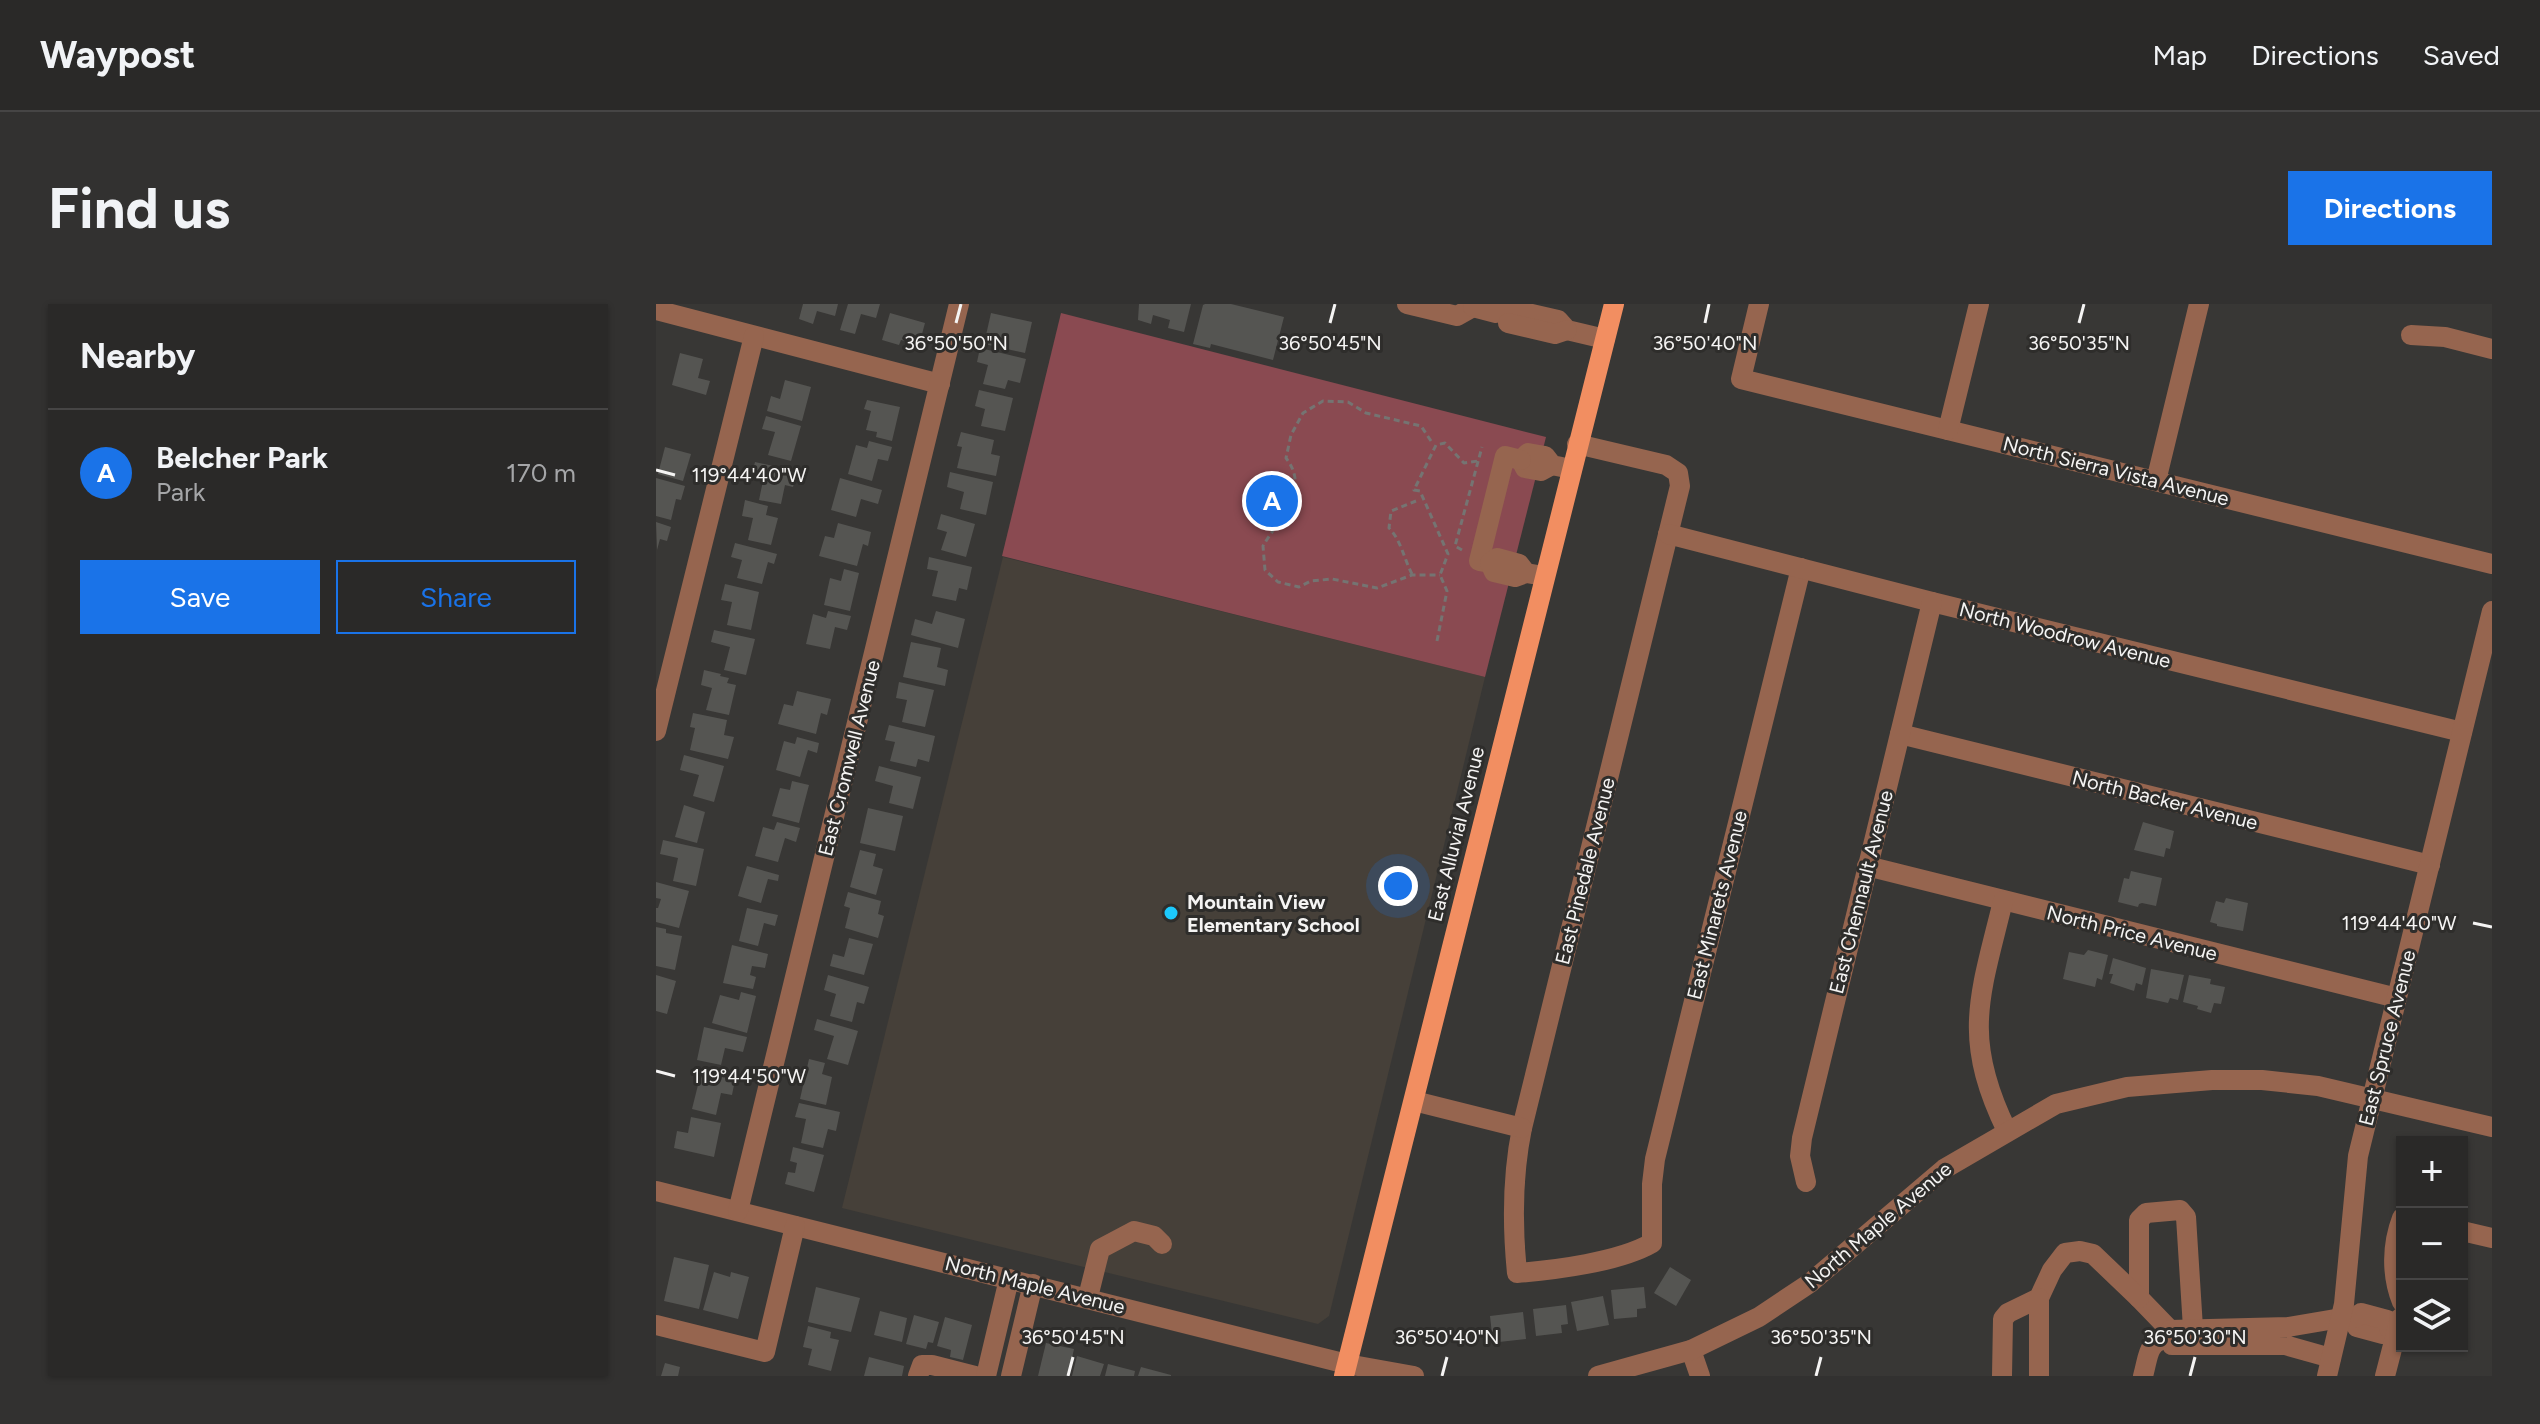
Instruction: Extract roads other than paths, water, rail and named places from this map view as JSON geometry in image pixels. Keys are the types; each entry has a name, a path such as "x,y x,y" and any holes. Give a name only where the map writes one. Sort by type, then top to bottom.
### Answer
{"main road":[{"name":"East Alluvial Avenue","path":"1346,1370 1414,1101 1562,467 1577,444 1614,304"}],"street":[{"name":"East Cromwell Avenue","path":"738,1211 959,304"},
{"path":"1407,304 1457,316 1473,306 1496,313 1507,323 1555,334 1567,330 1605,339"},
{"name":"North Sierra Vista Avenue","path":"1759,304 1741,379 2492,564"},
{"path":"1948,430 1979,304"},
{"path":"2156,481 2199,304"},
{"path":"656,310 940,384"},
{"path":"2411,335 2445,337 2492,349"},
{"path":"656,731 754,336"},
{"name":"East Pinedale Avenue","path":"1517,1273 1512,1201 1522,1128 1680,486 1678,473 1666,465 1577,444"},
{"path":"1535,575 1519,564 1497,558 1490,563 1479,561 1505,456 1521,460 1528,453 1545,456 1562,467"},
{"name":"North Woodrow Avenue","path":"1668,534 2462,732"},
{"name":"East Minarets Avenue","path":"1517,1273 1548,1271 1593,1262 1629,1253 1652,1243 1655,1159 1801,568"},
{"name":"East Chennault Avenue","path":"1806,1182 1800,1156 1802,1138 1932,602"},
{"name":"East Spruce Avenue","path":"2329,1367 2348,1318 2358,1156 2492,611"},
{"name":"North Backer Avenue","path":"1900,734 2430,865"},
{"name":"North Price Avenue","path":"1867,866 2397,998"},
{"path":"2003,901 1979,1005 1977,1039 1983,1072 2007,1131"},
{"name":"North Maple Avenue","path":"1598,1376 1691,1350 1726,1335 1785,1301 1944,1169 2056,1104 2127,1087 2212,1080 2262,1080 2318,1086 2492,1127"},
{"path":"1414,1101 1522,1128"},
{"name":"North Maple Avenue","path":"656,1191 1088,1297 1346,1370 1414,1376"},
{"path":"2139,1298 2139,1220 2146,1213 2180,1210 2186,1217 2193,1328"},
{"path":"656,1325 765,1352 795,1226"},
{"path":"1088,1297 1100,1249 1134,1231 1154,1236 1162,1244"},
{"path":"2468,1232 2492,1238"},
{"path":"2396,1248 2396,1288"},
{"path":"2039,1376 2039,1298 2052,1270 2065,1253 2080,1251 2093,1254 2139,1298 2170,1334 2172,1345 2286,1336 2348,1318 2357,1327 2383,1334 2396,1323"},
{"path":"986,1376 1009,1279"},
{"path":"1011,1376 1033,1284"},
{"path":"2002,1376 2003,1319 2008,1313 2039,1298"},
{"path":"2385,1376 2396,1323"},
{"path":"2143,1376 2156,1340 2193,1328 2286,1336 2329,1367"},
{"path":"996,1334 1020,1340"},
{"path":"1691,1350 1700,1376"},
{"path":"918,1376 922,1365 975,1376"}],"place":[{"name":"Belcher Park","path":"1272,501"},
{"name":"Mountain View Elementary School","path":"1171,913"}]}
